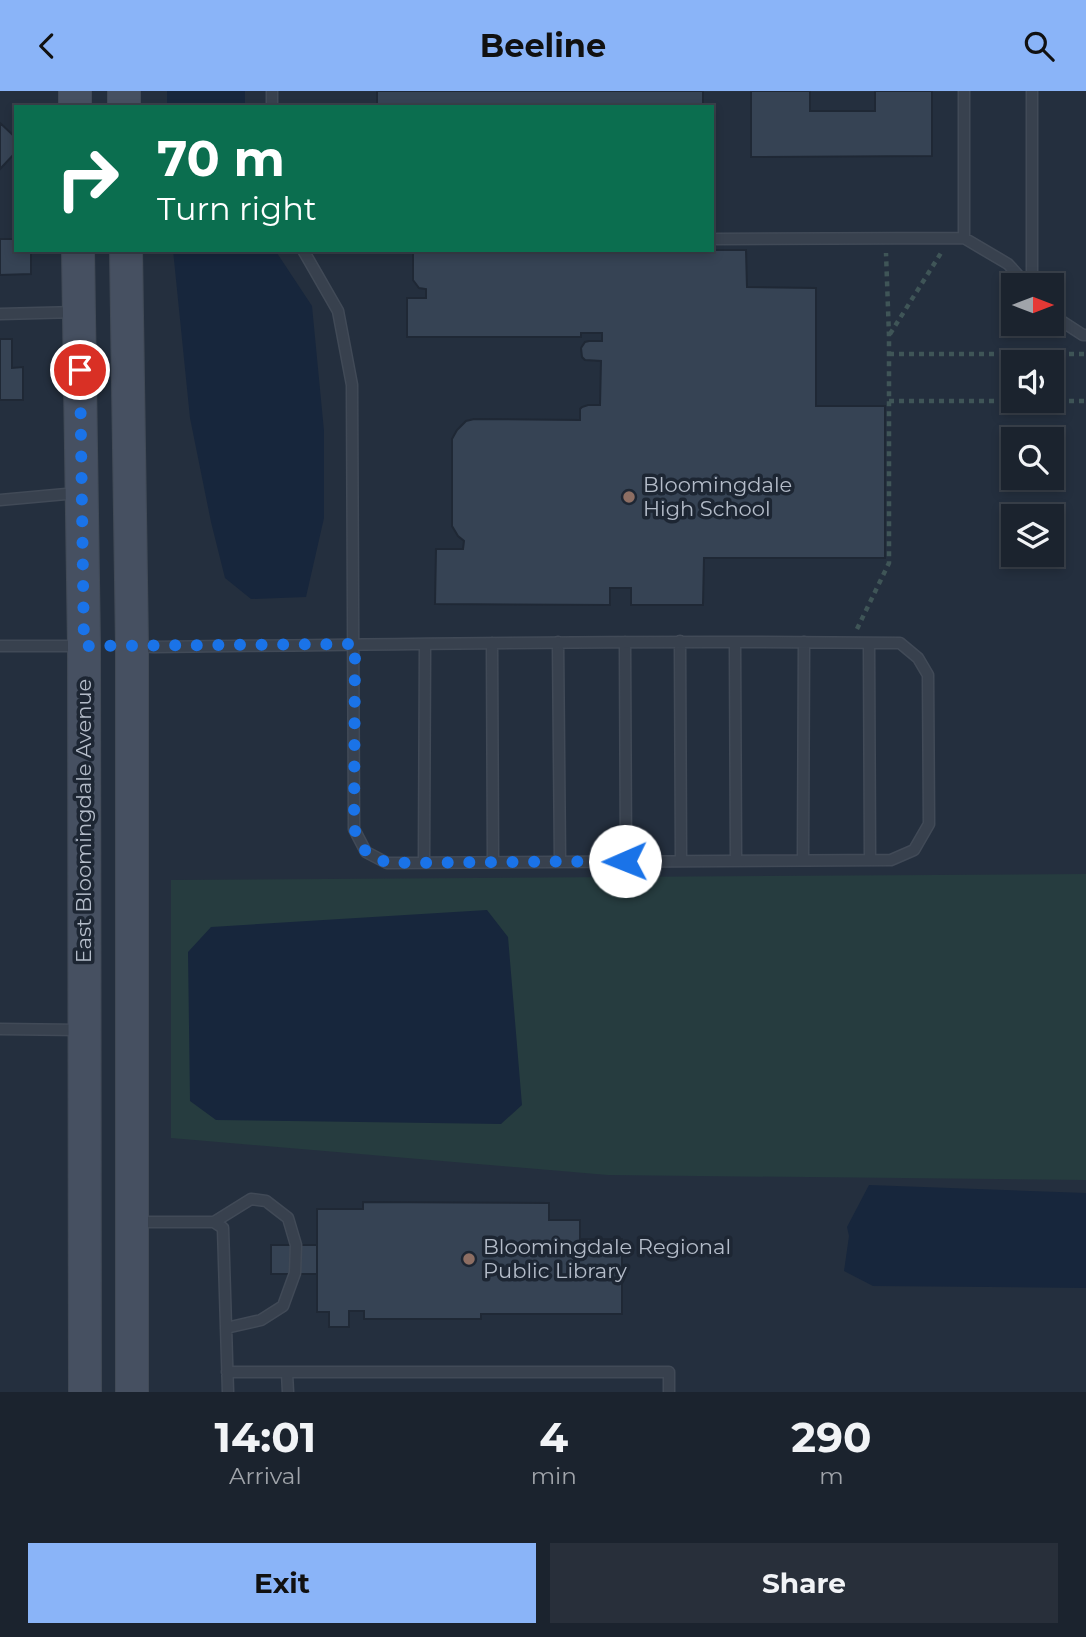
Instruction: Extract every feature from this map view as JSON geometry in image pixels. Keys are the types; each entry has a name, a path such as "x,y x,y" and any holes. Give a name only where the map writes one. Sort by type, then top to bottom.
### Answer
{"main road":[{"name":"East Bloomingdale Avenue","path":"78,252 84,646 85,1392"},
{"path":"126,252 132,646 132,1392"},
{"path":"84,646 132,646"}],"lane":[{"path":"964,91 964,239"},
{"path":"1029,273 1032,91"},
{"path":"717,239 964,239 1008,264 1017,273"},
{"path":"132,646 355,644 425,643 625,642 680,641 900,643 918,658 928,675 929,824 914,850 891,859 387,863 366,852 354,829 355,644 352,385 338,311 304,252"},
{"path":"0,314 79,312"},
{"path":"1064,323 1086,335"},
{"path":"0,499 82,493"},
{"path":"680,641 681,861"},
{"path":"558,642 560,862"},
{"path":"625,642 625,861"},
{"path":"735,642 736,860"},
{"path":"803,860 804,642"},
{"path":"425,643 425,863"},
{"path":"492,643 493,862"},
{"path":"869,643 870,859"},
{"path":"0,646 84,646"},
{"path":"0,1029 84,1030"},
{"path":"133,1222 214,1222 251,1199 266,1201 288,1218 296,1245 295,1273 283,1306 261,1320 226,1328"},
{"path":"214,1222 223,1228 228,1392"},
{"path":"227,1372 669,1372 669,1392"},
{"path":"287,1373 288,1392"}],"path":[{"path":"850,643 889,563 886,238"},
{"path":"889,336 944,249"},
{"path":"889,354 1086,354"},
{"path":"889,401 1086,401"}],"green space":[{"path":"1086,874 1086,1180 608,1175 171,1138 171,880"}],"water":[{"path":"167,91 245,91 245,105 167,105"},
{"path":"173,252 276,252 312,306 324,431 324,518 306,597 251,599 225,578 190,418"},
{"path":"487,910 508,937 522,1105 501,1124 216,1120 190,1101 188,952 211,927"},
{"path":"869,1185 1086,1193 1086,1288 873,1286 844,1271 849,1236 847,1227"}],"building":[{"path":"377,91 703,91 703,105 377,105"},
{"path":"751,91 810,91 810,111 875,111 875,91 932,91 932,156 751,157"},
{"path":"0,123 14,136 14,154 0,169"},
{"path":"0,239 14,239 14,252 31,252 31,274 0,275"},
{"path":"746,250 747,287 816,288 816,406 885,406 885,558 704,558 703,605 631,605 631,588 610,588 610,605 435,604 436,549 463,549 464,541 452,526 452,439 457,430 466,421 474,419 580,420 582,407 600,405 601,361 585,360 581,348 585,342 602,341 602,333 581,333 581,337 407,337 407,298 426,298 426,289 419,288 413,280 413,252"},
{"path":"0,339 12,339 12,368 23,367 23,400 0,400"},
{"name":"Bloomingdale Regional Public Library","path":"363,1202 549,1203 549,1220 580,1220 580,1239 622,1239 622,1314 481,1314 481,1319 364,1319 364,1311 349,1311 349,1327 329,1327 329,1312 317,1312 317,1209 363,1209"},
{"path":"271,1245 317,1245 317,1274 271,1274"}],"place":[{"name":"Bloomingdale High School","path":"629,497"},
{"name":"Bloomingdale Regional Public Library","path":"469,1259"}],"route":[{"path":"80,370 84,646 355,644 354,829 366,852 387,863 625,861"}]}
